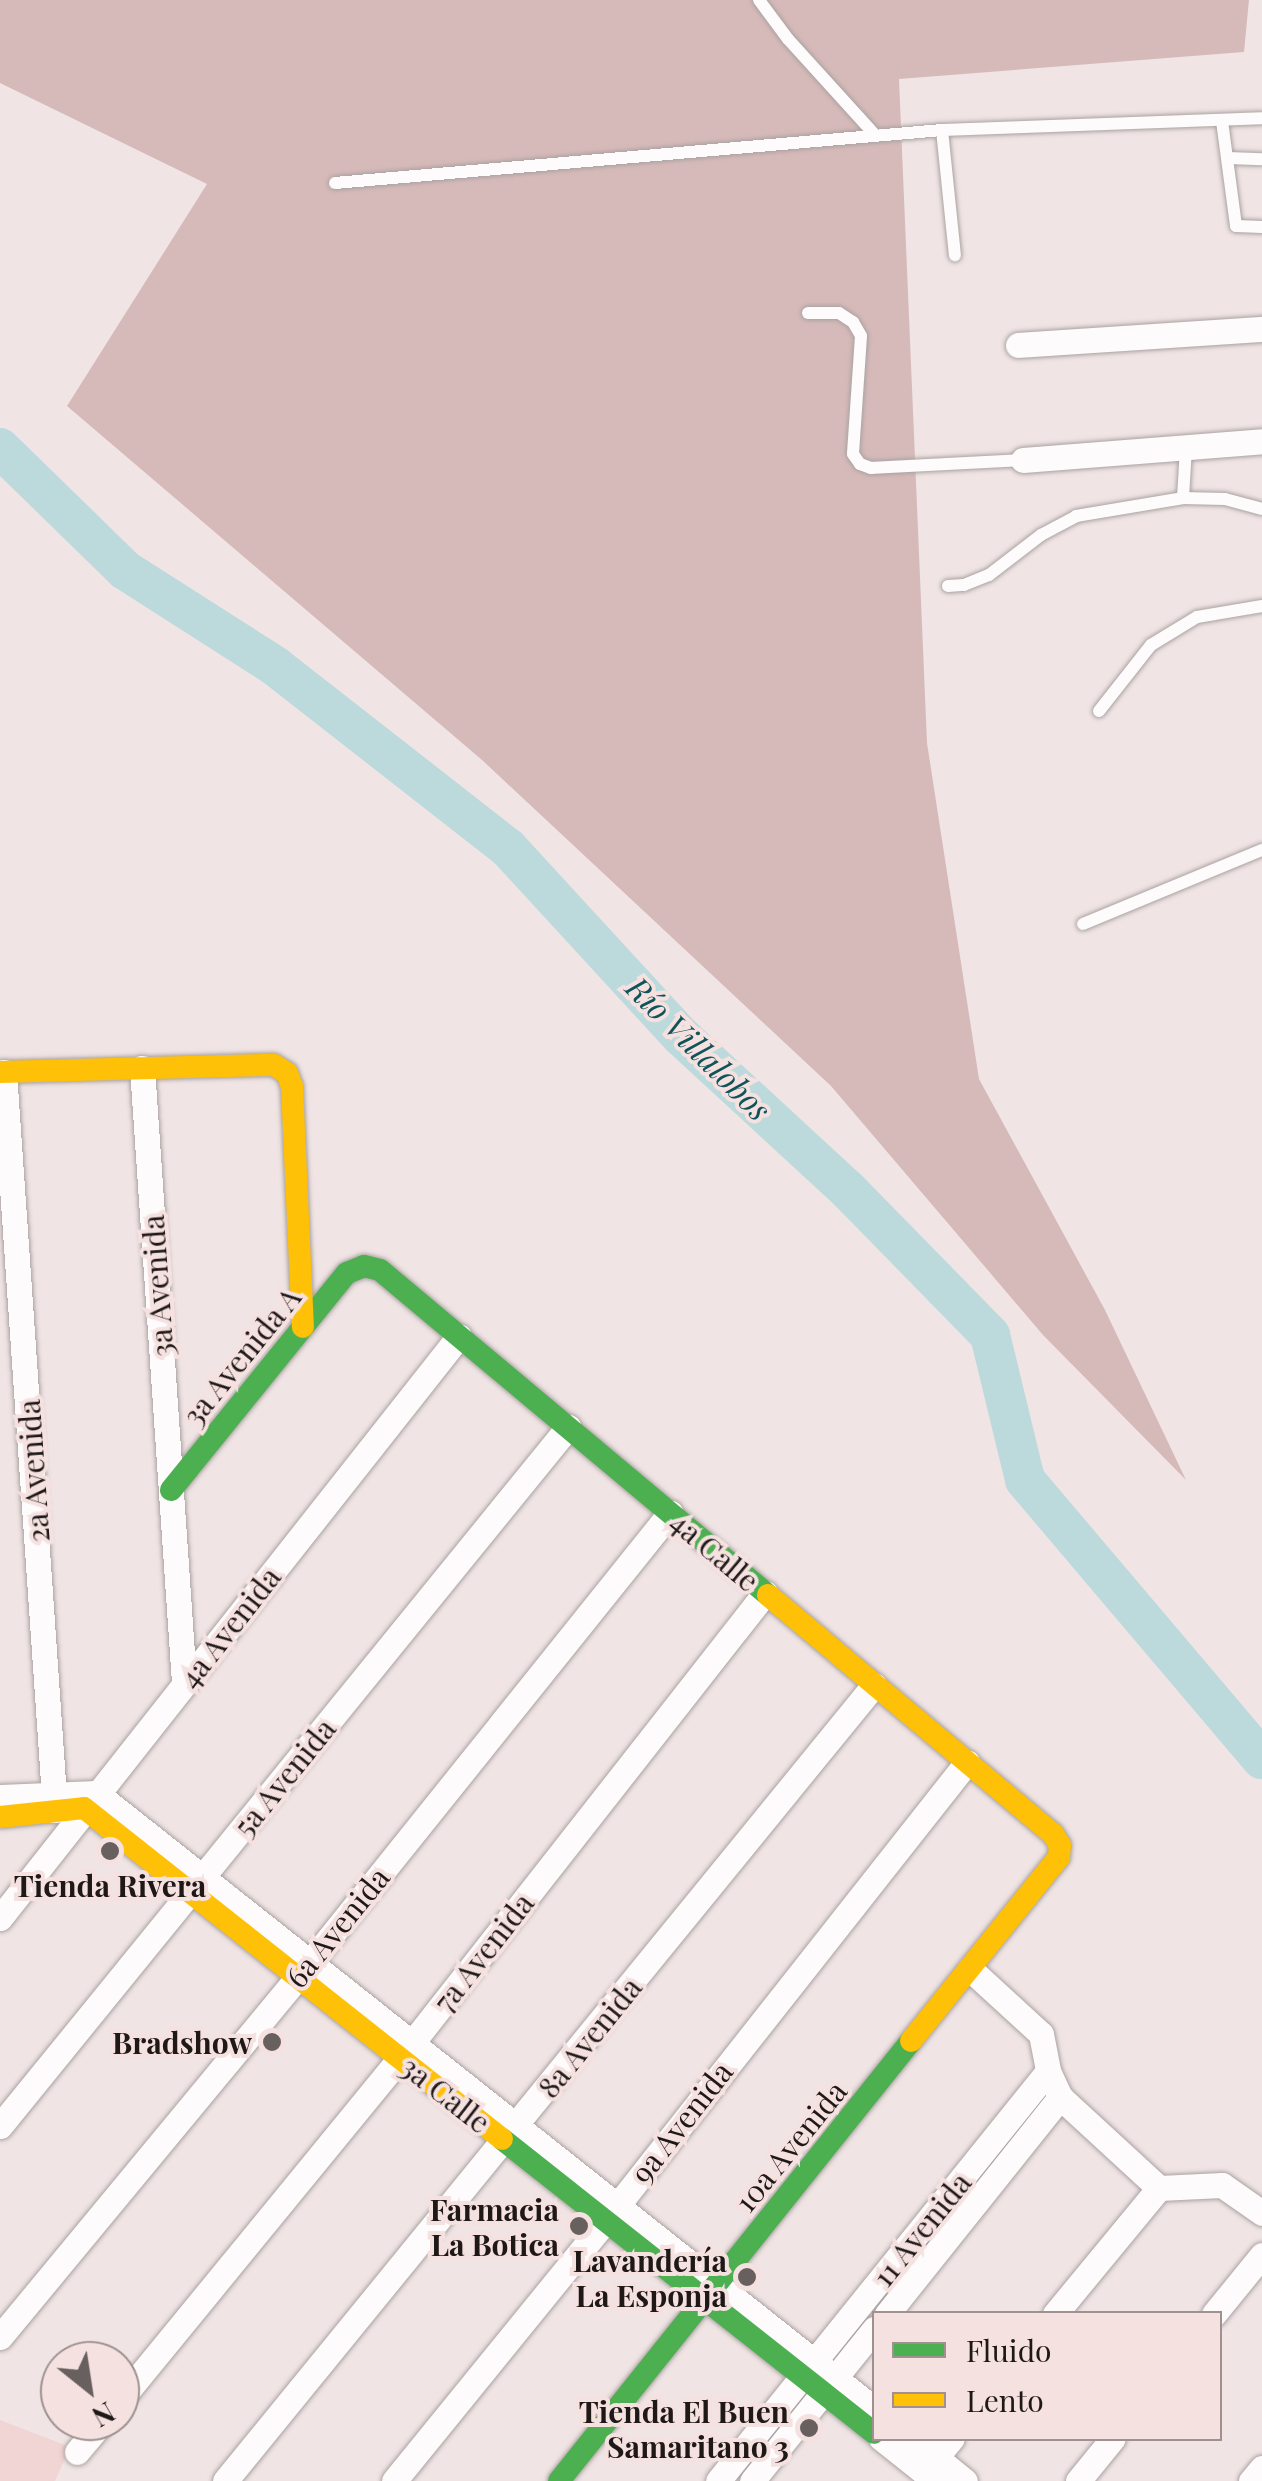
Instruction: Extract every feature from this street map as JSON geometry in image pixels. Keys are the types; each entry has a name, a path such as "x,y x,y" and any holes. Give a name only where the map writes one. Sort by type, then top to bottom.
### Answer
{"street":[{"path":"1018,345 1262,329"},
{"path":"1024,460 1262,440"},
{"path":"2,1072 274,1065 286,1073 292,1088 303,1327"},
{"name":"3a Avenida","path":"142,1068 184,1684"},
{"name":"2a Avenida","path":"2,1072 56,1802"},
{"name":"3a Avenida A","path":"171,1490 347,1273 364,1266"},
{"name":"4a Calle","path":"364,1266 380,1270 1060,1845"},
{"name":"4a Avenida","path":"0,1918 459,1336"},
{"name":"5a Avenida","path":"0,2126 568,1427"},
{"name":"6a Avenida","path":"0,2337 304,1970 670,1513"},
{"name":"7a Avenida","path":"140,2376 406,2050 765,1593"},
{"name":"8a Avenida","path":"225,2481 874,1684"},
{"name":"9a Avenida","path":"394,2481 966,1762"},
{"path":"0,1797 56,1802 90,1800"},
{"name":"3a Calle","path":"90,1800 808,2368 872,2431"},
{"path":"0,1817 56,1802"},
{"name":"10a Avenida","path":"560,2481 1060,1857 1060,1845"},
{"path":"970,1969 1041,2034 1048,2070 1060,2097 1159,2188 1222,2185 1262,2213"},
{"name":"11 Avenida","path":"718,2481 1048,2070"},
{"name":"11 Avenida","path":"889,2311 1060,2097"},
{"path":"1058,2311 1159,2188"},
{"path":"1216,2311 1262,2254"},
{"name":"11 Avenida","path":"752,2481 872,2331"},
{"name":"3a Calle","path":"829,2385 872,2408"},
{"path":"77,2452 86,2441"},
{"path":"887,2441 965,2481"},
{"path":"914,2441 933,2466"},
{"path":"1078,2481 1111,2441"},
{"path":"1251,2481 1262,2468"}],"lane":[{"path":"760,0 788,39 876,136"},
{"path":"335,184 942,130 1262,118"},
{"path":"1222,121 1236,226 1262,226"},
{"path":"942,130 955,255"},
{"path":"1228,158 1262,159"},
{"path":"808,313 838,313 853,322 861,336 853,454 860,464 871,468 1024,460"},
{"path":"1183,498 1186,446"},
{"path":"948,586 964,586 988,575 1041,535 1076,516 1183,498 1225,500 1262,509"},
{"path":"1098,711 1151,645 1197,617 1262,606"},
{"path":"1083,924 1262,850"}],"shaded area":[{"path":"0,0 1249,0 1244,52 899,79 927,743 979,1079 1105,1310 1186,1480 1043,1335 831,1086 482,760 67,406 207,184 0,83"},
{"path":"0,2420 40,2435 40,2441 70,2447 55,2481 0,2481"}],"waterway":[{"name":"Río Villalobos","path":"0,448 125,570 275,666 508,848 681,1036 846,1188 990,1335 1025,1480 1262,1759"}],"traffic: fast":[{"path":"171,1490 347,1273 364,1266 380,1270 768,1595"},
{"path":"559,2481 911,2041"},
{"path":"502,2139 872,2431"}],"traffic: slow":[{"path":"0,1072 274,1065 287,1073 292,1087 303,1327"},
{"path":"768,1595 1053,1834 1060,1845 1059,1857 911,2041"},
{"path":"0,1817 84,1808 502,2139"}],"place":[{"name":"Tienda Rivera","path":"110,1851"},
{"name":"Bradshow","path":"272,2042"},
{"name":"Farmacia La Botica","path":"579,2226"},
{"name":"Lavandería La Esponja","path":"747,2277"},
{"name":"Tienda El Buen Samaritano 3","path":"809,2428"}]}
